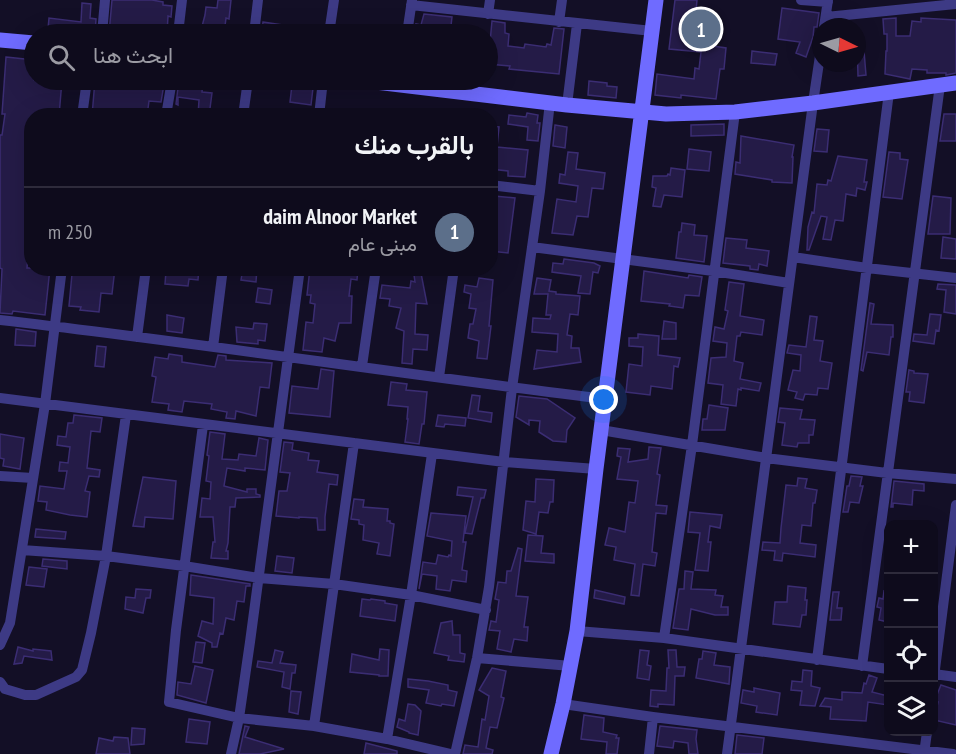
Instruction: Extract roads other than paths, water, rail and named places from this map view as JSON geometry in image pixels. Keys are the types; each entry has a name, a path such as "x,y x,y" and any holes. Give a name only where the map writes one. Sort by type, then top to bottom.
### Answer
{"street":[{"path":"103,24 105,0"},
{"path":"179,24 182,0"},
{"path":"255,24 258,0"},
{"path":"330,24 334,0"},
{"path":"488,14 490,0"},
{"path":"559,22 562,0"},
{"path":"550,754 563,704 577,631 656,0"},
{"path":"801,0 828,1 826,18"},
{"path":"408,24 411,2 488,14 652,31"},
{"path":"843,18 905,4 951,3"},
{"path":"567,105 576,24"},
{"path":"0,40 24,42"},
{"path":"727,754 818,72"},
{"path":"460,90 642,113 697,114 813,103 956,83"},
{"path":"862,666 940,85"},
{"path":"83,108 86,90"},
{"path":"167,108 170,90"},
{"path":"244,108 247,90"},
{"path":"320,108 322,90"},
{"path":"817,660 889,92"},
{"path":"203,425 169,702 239,718 314,726 453,754 477,658 486,610 512,388 540,191 550,102"},
{"path":"664,638 692,445 735,112"},
{"path":"498,186 540,191"},
{"path":"532,247 713,271 789,284"},
{"path":"793,257 956,278"},
{"path":"0,645 10,623 45,404 61,276"},
{"path":"137,337 145,276"},
{"path":"213,347 222,276"},
{"path":"231,754 239,718 259,578 299,276"},
{"path":"362,366 375,276"},
{"path":"439,377 453,276"},
{"path":"0,320 606,399"},
{"path":"0,398 432,454 596,470"},
{"path":"0,682 5,689 25,695 36,695 80,674 91,633 106,556 126,415"},
{"path":"601,430 766,458 956,479"},
{"path":"314,726 354,443"},
{"path":"387,739 432,454"},
{"path":"0,476 33,478"},
{"path":"938,644 956,506"},
{"path":"22,550 106,556 259,578 334,584 411,595 486,610"},
{"path":"577,631 664,638 884,669"},
{"path":"477,658 571,666"},
{"path":"938,675 956,677"},
{"path":"563,704 953,754"},
{"path":"649,754 653,717"},
{"path":"924,752 926,736"}],"place":[{"name":"daim Alnoor Market","path":"701,29"}]}
